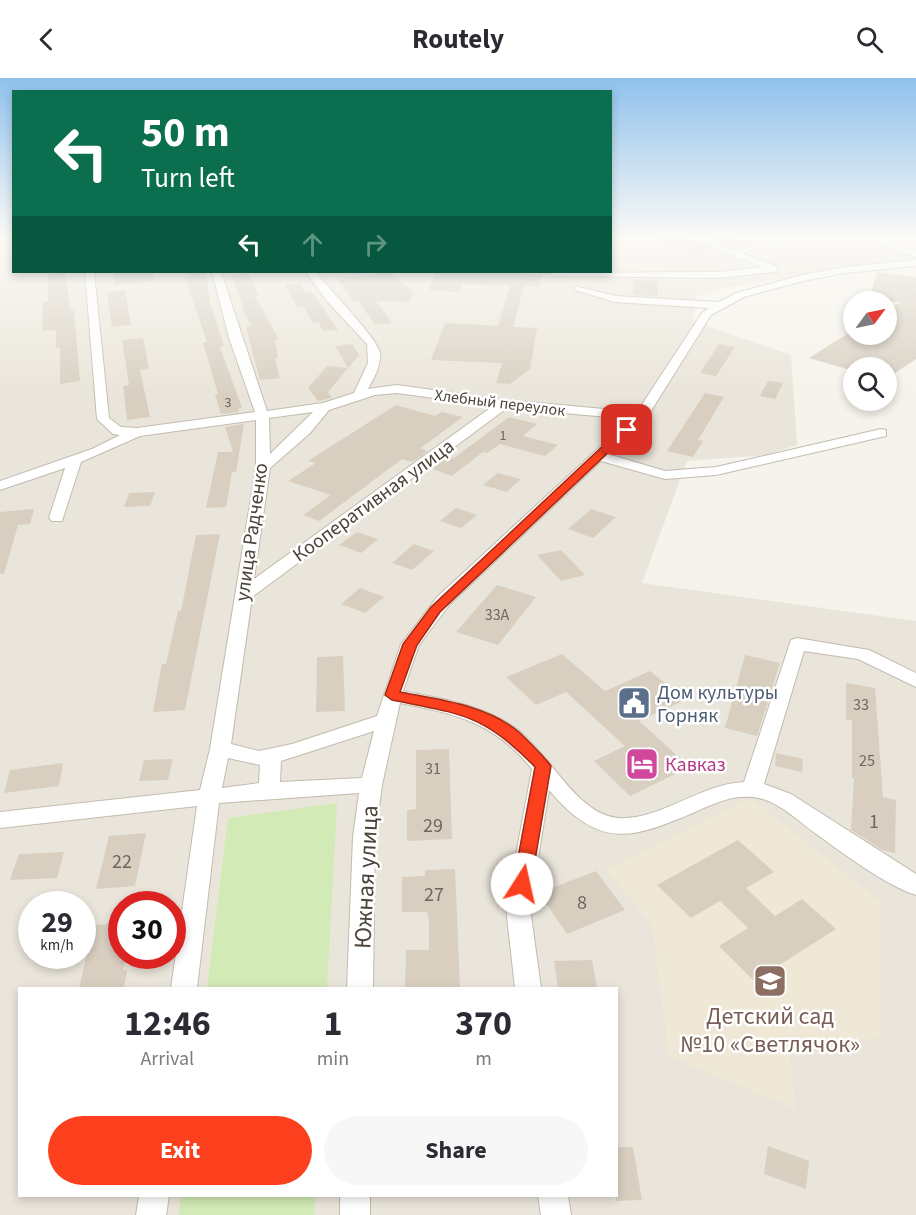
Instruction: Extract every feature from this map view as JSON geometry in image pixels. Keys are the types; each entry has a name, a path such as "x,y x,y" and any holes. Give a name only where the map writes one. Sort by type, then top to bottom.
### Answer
{"street":[{"path":"91,291 103,419 118,430 137,432"},
{"name":"улица Радченко","path":"209,796 220,749 262,467 262,415 222,291"},
{"path":"325,291 372,343 375,351 375,360 360,394"},
{"path":"589,291 615,299 719,304"},
{"path":"371,785 392,695 410,644 427,619 641,416 700,322 719,304 753,291"},
{"name":"Хлебный переулок","path":"137,432 325,407 360,394 397,389 504,404 641,416"},
{"name":"Кооперативная улица","path":"242,596 504,404"},
{"path":"262,467 305,430 325,407"},
{"path":"0,486 74,461 137,432"},
{"path":"598,456 665,475 716,471 881,432"},
{"path":"57,518 74,461"},
{"path":"752,789 797,644 863,654 916,681"},
{"path":"392,695 464,710 490,720 513,736 543,766 581,812 604,824 620,826 640,823 716,795 752,789 790,804 916,886"},
{"path":"220,749 259,758 294,751 386,720"},
{"path":"268,790 271,755"},
{"path":"528,987 518,908 543,766"},
{"name":"Южная улица","path":"0,820 268,790 371,785 364,837 360,987"},
{"path":"184,987 209,796"},
{"path":"151,1215 154,1197"},
{"path":"355,1197 355,1215"},
{"path":"554,1197 556,1215"}],"shaded area":[{"path":"0,291 715,291 696,296 693,321 791,355 797,445 766,455 687,461 642,583 916,621 916,1215 0,1215"},
{"name":"Детский сад №10 «Светлячок»","path":"751,798 880,901 880,1037 789,1053 796,1109 669,1056 652,925 606,870"}],"green space":[{"path":"337,803 327,987 207,987 228,818"},
{"path":"181,1197 316,1197 314,1215 179,1215"}],"building":[{"path":"48,291 68,291 70,311 74,310 80,381 60,384 60,347 56,348 56,330 42,331 43,302 48,302"},
{"path":"125,291 131,325 112,327 107,292"},
{"path":"190,291 209,291 210,303 224,346 220,347 242,408 238,409 239,412 221,414 215,395 218,394 203,343 207,342"},
{"path":"238,291 257,291 259,295 255,296 279,340 275,340 278,358 275,359 280,378 260,380 246,327 251,326 242,308 244,307"},
{"path":"288,291 312,292 338,330 323,331 318,322 313,323 304,307 297,307"},
{"path":"346,291 413,292 409,302 376,301 392,323 375,325 358,300 353,301"},
{"path":"508,291 523,291 513,327 537,328 530,369 510,384 496,383 502,363 431,360 445,323 498,326"},
{"path":"633,291 658,291 658,296 633,295"},
{"path":"897,291 916,291 916,359 897,372 897,357 843,357 843,368 809,358 843,337 843,345 897,345 897,304 901,302 897,302"},
{"path":"143,338 149,369 140,370 150,417 127,420 123,386 129,385 122,340"},
{"path":"352,344 359,355 328,392 332,398 318,401 308,388 327,366 348,368 335,346"},
{"path":"719,344 735,347 716,376 700,373"},
{"path":"768,381 783,383 775,399 760,396"},
{"path":"705,393 724,397 698,440 703,441 693,457 667,451"},
{"path":"396,405 435,416 442,412 463,417 420,448 428,451 412,462 402,459 319,521 303,515 331,495 288,481 316,463 308,461"},
{"path":"509,417 537,424 523,436 558,445 545,456 500,444 487,453 483,452 452,476 430,468 446,456 454,458"},
{"path":"244,424 236,472 232,472 226,507 206,508 218,452 233,452 225,427"},
{"path":"498,473 521,479 507,492 483,485"},
{"path":"155,492 150,506 124,507 129,493"},
{"path":"456,508 477,515 461,528 440,521"},
{"path":"34,509 30,524 18,525 4,574 0,574 0,512"},
{"path":"591,509 616,517 593,538 568,529"},
{"path":"357,532 378,539 361,553 339,545"},
{"path":"220,534 185,710 153,712 162,664 166,664 178,611 181,611 196,535"},
{"path":"414,544 434,551 412,570 392,563"},
{"path":"561,550 585,575 561,581 537,555"},
{"path":"497,585 536,597 498,645 456,632"},
{"path":"360,588 384,597 365,613 341,604"},
{"path":"562,654 605,691 650,671 685,700 639,721 690,767 630,796 594,761 625,746 566,692 536,705 506,677"},
{"path":"745,655 780,663 757,736 725,728"},
{"path":"343,656 345,711 316,712 317,657"},
{"path":"846,683 875,688 883,797 896,800 895,853 882,850 851,830 854,778 852,778 852,720 846,720"},
{"path":"449,749 452,839 407,841 407,810 416,809 416,750"},
{"path":"776,753 803,759 802,772 775,766"},
{"path":"173,759 168,780 139,781 144,760"},
{"path":"63,763 59,786 4,793 10,770"},
{"path":"146,833 135,886 96,889 109,836"},
{"path":"738,840 774,872 746,888 775,916 802,899 836,929 754,981 719,946 748,928 720,901 691,918 657,885"},
{"path":"64,852 57,878 10,880 19,854"},
{"path":"455,869 460,987 405,987 406,950 429,950 429,921 427,912 402,912 402,877 425,876 425,870"},
{"path":"596,871 625,910 567,934 539,893"},
{"path":"108,924 108,969 127,970 124,987 79,987 84,969 96,969 96,925"},
{"path":"592,960 597,987 558,987 554,961"},
{"path":"768,1146 809,1161 806,1189 764,1174"},
{"path":"618,1147 633,1147 642,1200 616,1201 618,1197"}],"place":[{"name":"Дом культуры Горняк","path":"634,703"},
{"name":"Кавказ","path":"642,764"},
{"name":"Детский сад №10 «Светлячок»","path":"770,981"}],"route":[{"path":"522,884 543,766 513,736 490,720 464,710 392,695 410,644 427,619 444,600 627,430"}]}
